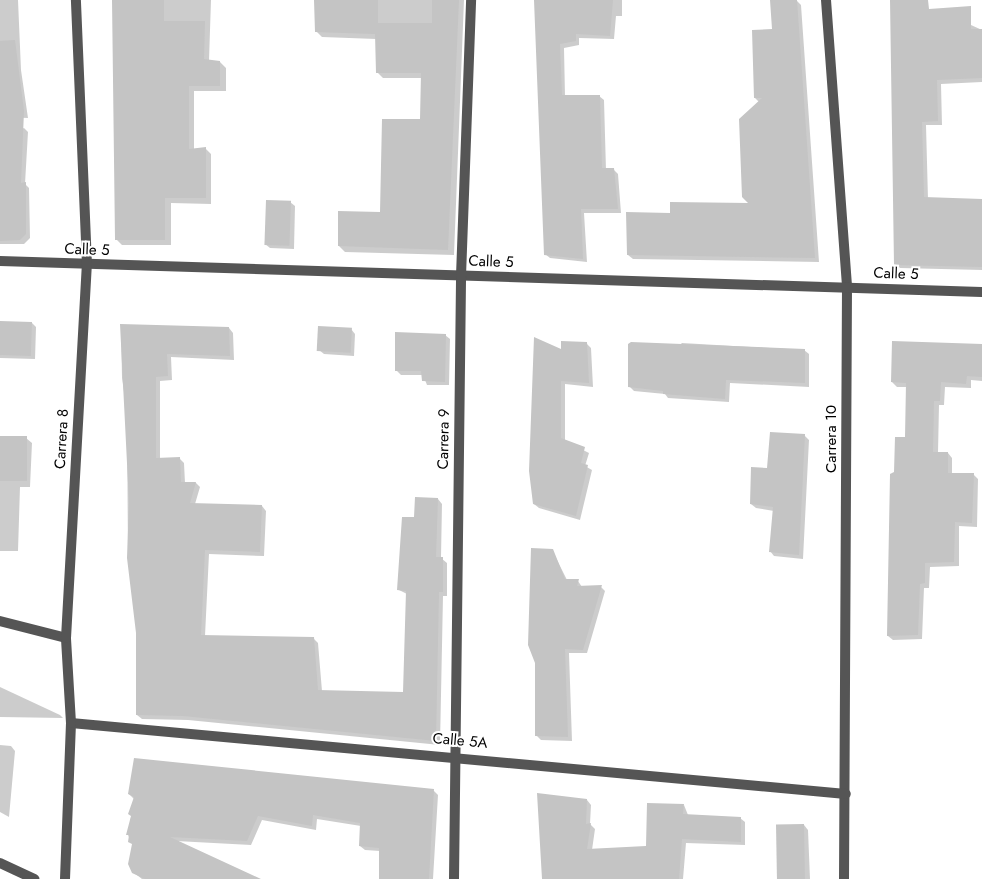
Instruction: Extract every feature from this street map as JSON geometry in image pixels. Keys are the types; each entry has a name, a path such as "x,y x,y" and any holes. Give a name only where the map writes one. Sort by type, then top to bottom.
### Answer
{"street":[{"name":"Carrera 8","path":"65,879 71,722 66,638 87,265 76,0"},
{"name":"Carrera 9","path":"454,879 461,276 471,0"},
{"name":"Carrera 10","path":"826,0 847,287 846,794 844,879"},
{"name":"Calle 5","path":"0,262 982,292"},
{"path":"0,621 66,638"},
{"name":"Calle 5A","path":"71,722 454,756 846,794"},
{"path":"0,862 34,879"}],"building":[{"path":"112,0 164,0 164,21 205,21 204,59 220,61 220,86 189,86 189,149 206,147 206,198 165,198 165,240 115,240"},
{"path":"314,0 378,0 378,23 432,23 432,0 459,0 448,250 338,246 338,211 380,212 382,119 420,119 421,73 376,73 375,34 315,32"},
{"path":"534,0 613,0 610,36 576,34 576,41 560,44 562,95 600,95 602,168 614,168 618,209 581,209 583,259 544,255"},
{"path":"770,0 797,0 815,258 627,255 626,212 670,213 670,202 748,203 742,197 739,119 762,98 754,98 752,30 772,29"},
{"path":"890,0 928,0 929,9 971,6 971,29 982,29 982,78 937,80 938,121 922,122 924,197 982,199 982,267 894,265"},
{"path":"15,40 24,111 21,183 26,182 26,234 20,240 0,241 0,41"},
{"path":"266,200 291,201 289,246 264,245"},
{"path":"0,321 32,322 31,356 0,355"},
{"path":"120,324 229,327 230,356 167,354 168,376 156,377 156,458 180,457 181,482 196,482 190,503 262,505 260,552 205,550 201,635 314,637 318,690 403,692 406,591 397,590 402,517 414,517 415,497 438,498 436,557 443,557 443,592 439,592 436,741 183,716 136,715 136,633 127,558 129,503"},
{"path":"318,326 352,328 351,353 317,351"},
{"path":"395,332 446,334 445,382 422,381 421,371 395,371"},
{"path":"534,337 561,349 561,341 587,342 589,383 561,381 561,438 585,447 581,463 588,465 576,516 533,504 529,471"},
{"path":"892,341 982,344 982,377 967,376 966,384 941,382 940,401 934,401 933,452 948,452 948,473 974,473 972,523 955,522 954,562 925,563 925,583 920,584 918,635 887,636 890,474 894,472 895,437 905,437 906,383 891,382"},
{"path":"631,342 805,349 805,383 726,380 725,399 663,394 663,391 628,387 628,344"},
{"path":"770,432 805,434 799,555 769,552 773,507 750,504 751,467 767,468"},
{"path":"0,436 27,436 27,481 0,481"},
{"path":"531,548 553,549 565,579 579,579 577,586 602,585 583,650 565,649 568,737 535,736 535,663 528,645"},
{"path":"134,758 434,789 429,879 379,879 379,848 359,846 360,823 313,815 312,826 258,816 247,841 170,837 261,879 145,879 132,873 128,864 132,844 128,842 129,835 126,835 131,816 128,814 134,797 128,794"},
{"path":"537,793 587,799 586,824 591,823 587,849 646,846 647,803 684,804 683,814 741,817 741,842 682,839 679,879 542,879"},
{"path":"776,824 804,824 805,879 777,879"}]}
